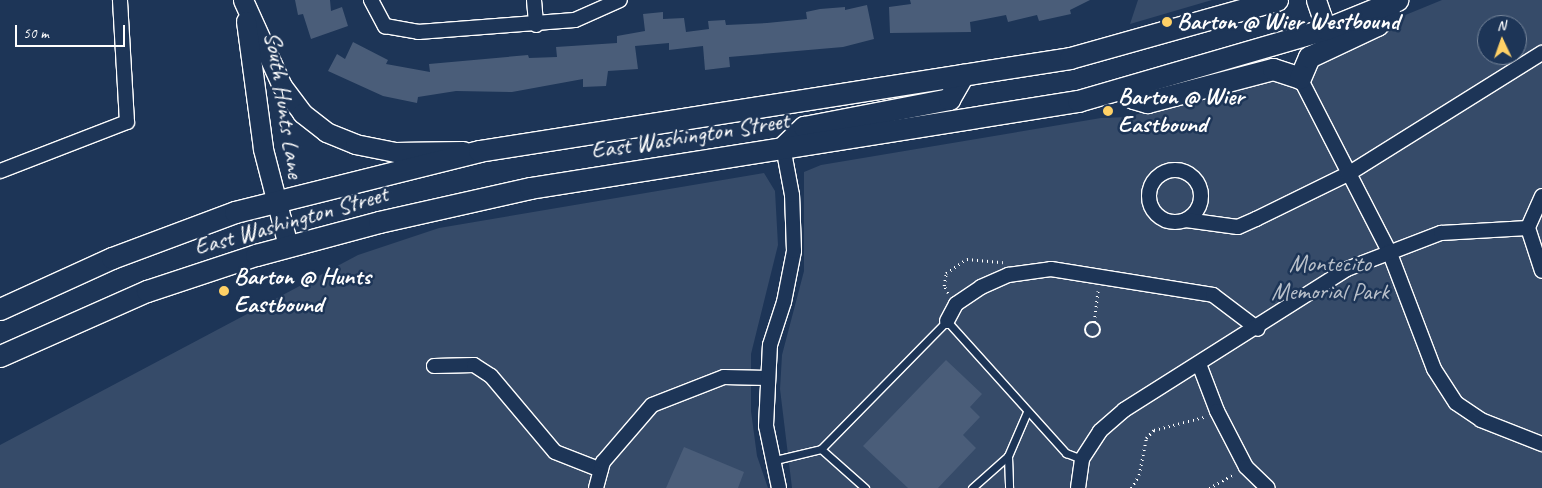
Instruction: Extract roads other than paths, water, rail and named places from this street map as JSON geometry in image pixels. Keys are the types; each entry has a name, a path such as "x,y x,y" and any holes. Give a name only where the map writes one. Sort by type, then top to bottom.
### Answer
{"main road":[{"path":"243,0 282,86 302,113 326,132 355,144 395,152 479,151"},
{"name":"South Hunts Lane","path":"243,0 263,149 274,201 288,246"},
{"name":"East Washington Street","path":"0,309 112,258 274,201 479,151 1070,58 1277,0"},
{"path":"1316,0 1326,29"},
{"name":"East Washington Street","path":"0,356 110,305 288,246 530,188 1078,101 1326,29 1392,2"},
{"path":"1128,88 1133,98 1147,102 1273,69 1300,78 1309,57 1376,25 1390,14 1392,2"},
{"path":"783,147 804,127 949,100 963,75"}],"street":[{"path":"0,171 127,122 120,0"},
{"path":"371,0 385,26 399,30 536,24 575,20 620,0"},
{"path":"534,0 536,24"},
{"path":"1186,220 1238,227 1348,174 1542,53"},
{"path":"1300,78 1389,251 1434,369 1456,403 1481,420 1542,444"},
{"path":"779,488 766,426 770,344 784,302 794,251 792,194 783,147"},
{"path":"1542,196 1528,228 1542,271"},
{"path":"1078,488 1082,459 1100,431 1124,410 1258,329 1348,269 1389,251 1441,233 1528,228"},
{"path":"947,321 956,304 1008,275 1050,269 1100,275 1213,295 1258,329"},
{"path":"1199,364 1217,411 1246,467 1268,488"},
{"path":"434,366 474,365 491,376 555,452 601,470"},
{"path":"596,488 601,470 626,431 652,405 724,377 768,378"}],"lane":[{"path":"772,461 821,449 947,321 1021,400 1027,412 1066,453 1082,459"},
{"path":"972,488 1008,456 1027,412"},
{"path":"821,449 865,488"},
{"path":"1008,456 1009,488"}],"place":[{"name":"Barton @ Wier Westbound","path":"1167,22"},
{"name":"Barton @ Wier Eastbound","path":"1108,111"},
{"name":"Barton @ Hunts Eastbound","path":"224,291"}],"park label":[{"name":"Montecito Memorial Park","path":"1330,278"}]}
